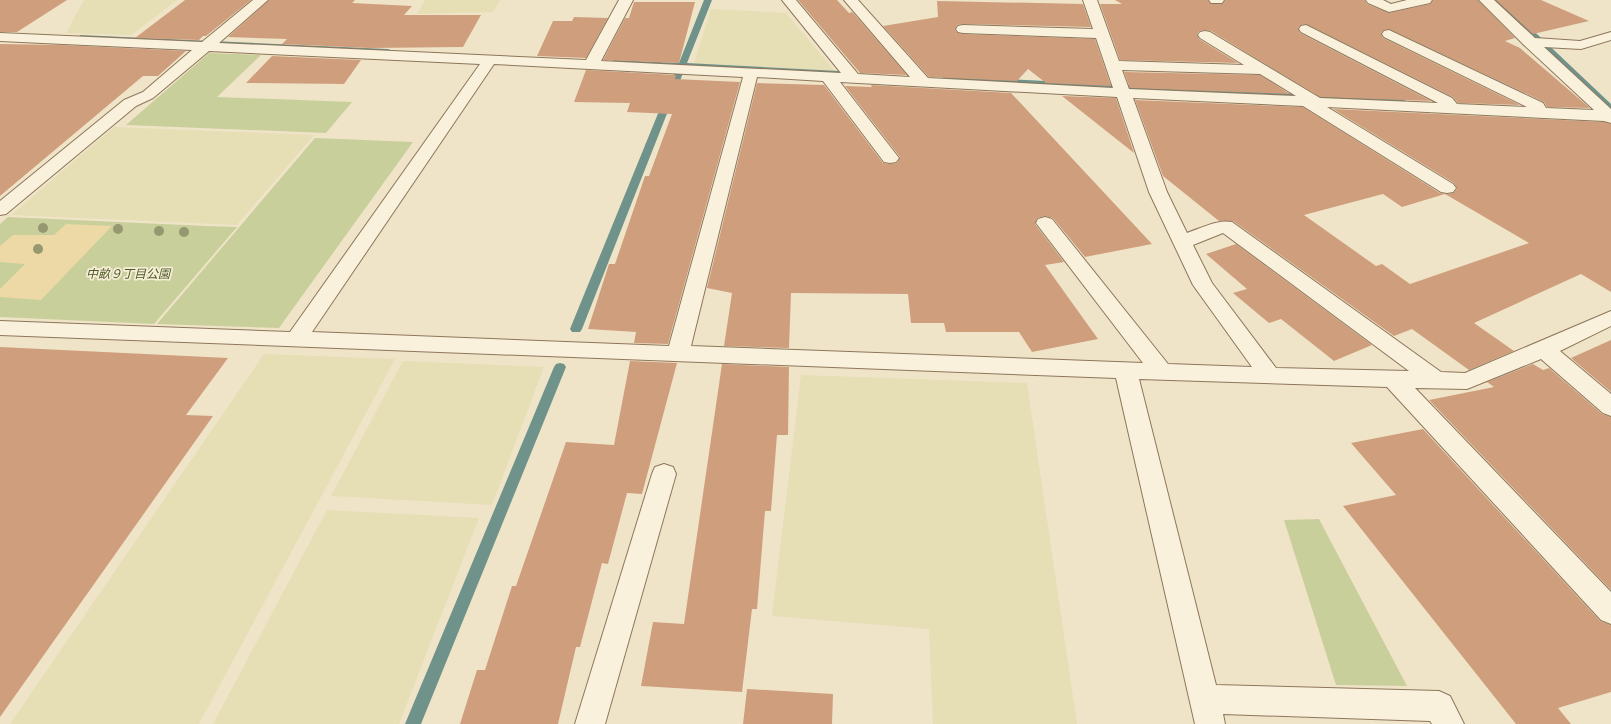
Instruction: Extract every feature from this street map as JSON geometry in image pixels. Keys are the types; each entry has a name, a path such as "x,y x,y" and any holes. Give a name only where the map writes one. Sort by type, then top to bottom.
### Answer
{"street":[{"path":"0,210 130,103 148,95 261,0"},
{"path":"593,62 626,0"},
{"path":"789,0 854,79"},
{"path":"851,0 924,83"},
{"path":"1090,0 1158,192 1203,285 1270,376"},
{"path":"1373,0 1389,8 1425,0"},
{"path":"1486,0 1537,43 1610,117"},
{"path":"963,29 1102,34"},
{"path":"1306,30 1449,105"},
{"path":"1389,34 1540,110"},
{"path":"1205,35 1263,70 1447,188"},
{"path":"1537,43 1581,45 1611,36"},
{"path":"0,37 208,44 490,60 593,62 681,69 1123,93 1313,102 1449,105 1540,110 1610,117"},
{"path":"296,339 490,60"},
{"path":"1113,65 1263,70"},
{"path":"678,354 751,73"},
{"path":"828,77 890,158"},
{"path":"1045,223 1162,372"},
{"path":"1182,242 1225,226 1436,380"},
{"path":"0,328 1126,371 1467,381 1544,349 1611,318"},
{"path":"1544,349 1611,407"},
{"path":"1126,371 1207,711 1439,706 1449,724"},
{"path":"1393,379 1611,611"},
{"path":"590,724 664,474"}],"shaded area":[{"path":"84,0 177,0 131,35 66,33"},
{"path":"425,0 500,0 493,12 417,14"},
{"path":"711,9 786,13 835,71 694,63"},
{"path":"114,127 314,135 237,225 11,215"},
{"path":"264,354 395,359 199,724 10,724"},
{"path":"403,361 544,367 492,505 331,496"},
{"path":"801,375 1027,383 1077,724 933,724 929,629 772,616"},
{"path":"327,510 479,518 399,724 213,724"}],"green space":[{"path":"209,53 261,55 217,97 352,102 326,133 126,125"},
{"path":"315,138 413,142 279,328 157,324"},
{"name":"中畝９丁目公園","path":"8,217 237,227 154,324 0,317 0,224"},
{"path":"1319,519 1407,686 1336,685 1284,520"}],"sand":[{"path":"66,224 112,226 41,300 0,297 0,289 25,264 0,262 0,246 13,235 54,235"}],"building":[{"path":"0,0 67,0 17,32 0,32"},
{"path":"185,0 251,0 199,40 135,38"},
{"path":"269,0 355,0 352,3 412,6 404,15 481,15 463,47 369,48 282,44 287,39 228,37"},
{"path":"798,0 837,0 849,13 852,12 855,15 907,75 860,73"},
{"path":"1115,0 1208,0 1211,4 1222,4 1225,0 1365,0 1367,4 1389,13 1430,4 1433,0 1478,0 1515,38 1505,41 1520,48 1590,108 1547,107 1544,102 1389,29 1384,30 1381,33 1383,38 1520,105 1458,103 1453,97 1306,24 1301,25 1298,28 1300,33 1431,101 1320,97 1211,31 1205,30 1199,31 1197,34 1199,39 1238,63 1120,60 1100,4 1122,4"},
{"path":"1496,0 1541,0 1589,21 1533,34"},
{"path":"937,1 1083,4 1091,27 963,24 957,25 955,30 958,33 963,34 1095,39 1111,86 1046,83 1028,69 1017,81 929,77 883,26 938,17"},
{"path":"634,2 695,2 679,63 603,60 625,18 629,18"},
{"path":"574,17 608,18 586,58 537,56 553,21 572,21"},
{"path":"0,44 62,45 186,51 158,76 143,76 0,196"},
{"path":"272,56 361,60 344,84 246,83"},
{"path":"586,70 676,75 675,79 740,82 668,344 634,343 636,332 588,329 609,264 615,264 645,176 649,176 672,114 627,112 630,103 574,102"},
{"path":"1124,72 1260,75 1290,94 1130,88"},
{"path":"757,83 824,85 883,163 890,164 897,163 900,157 845,86 872,87 871,85 1011,93 1152,244 1085,257 1053,218 1045,216 1037,218 1035,224 1064,262 1045,265 1098,339 1032,352 1019,332 946,332 944,323 911,323 908,294 791,293 789,348 724,346 732,293 707,288"},
{"path":"1062,96 1116,98 1134,153"},
{"path":"1135,100 1303,107 1440,193 1447,194 1453,193 1457,189 1454,183 1333,109 1604,122 1611,124 1611,292 1581,274 1474,323 1514,351 1469,370 1412,329 1394,336 1233,221 1219,221 1163,176","holes":["1383,194 1402,207 1445,194 1529,243 1410,284 1382,264 1376,266 1304,215"]},
{"path":"1236,244 1372,345 1334,361 1281,319 1269,323 1233,293 1247,289 1206,254"},
{"path":"1611,340 1611,392 1571,358"},
{"path":"0,347 228,358 186,415 213,416 0,717"},
{"path":"630,361 677,363 642,494 627,493 608,564 602,563 580,647 576,647 558,724 460,724 477,670 485,670 512,586 516,586 566,442 614,445"},
{"path":"722,364 789,367 788,435 777,435 771,511 765,511 757,609 752,609 742,692 641,686 653,622 684,624"},
{"path":"1533,364 1543,370 1549,368 1602,414 1611,417 1611,590 1429,400 1494,387 1487,382"},
{"path":"1423,429 1600,621 1611,625 1611,692 1558,708 1571,724 1516,724 1343,506 1396,495 1351,443"},
{"path":"747,689 833,694 832,724 743,724"}],"waterway":[{"path":"682,65 708,0"},
{"path":"1497,0 1611,109"},
{"path":"83,37 388,51"},
{"path":"614,62 682,65"},
{"path":"576,329 682,65"},
{"path":"682,65 839,73"},
{"path":"947,78 1403,102"},
{"path":"413,724 560,367"}]}
